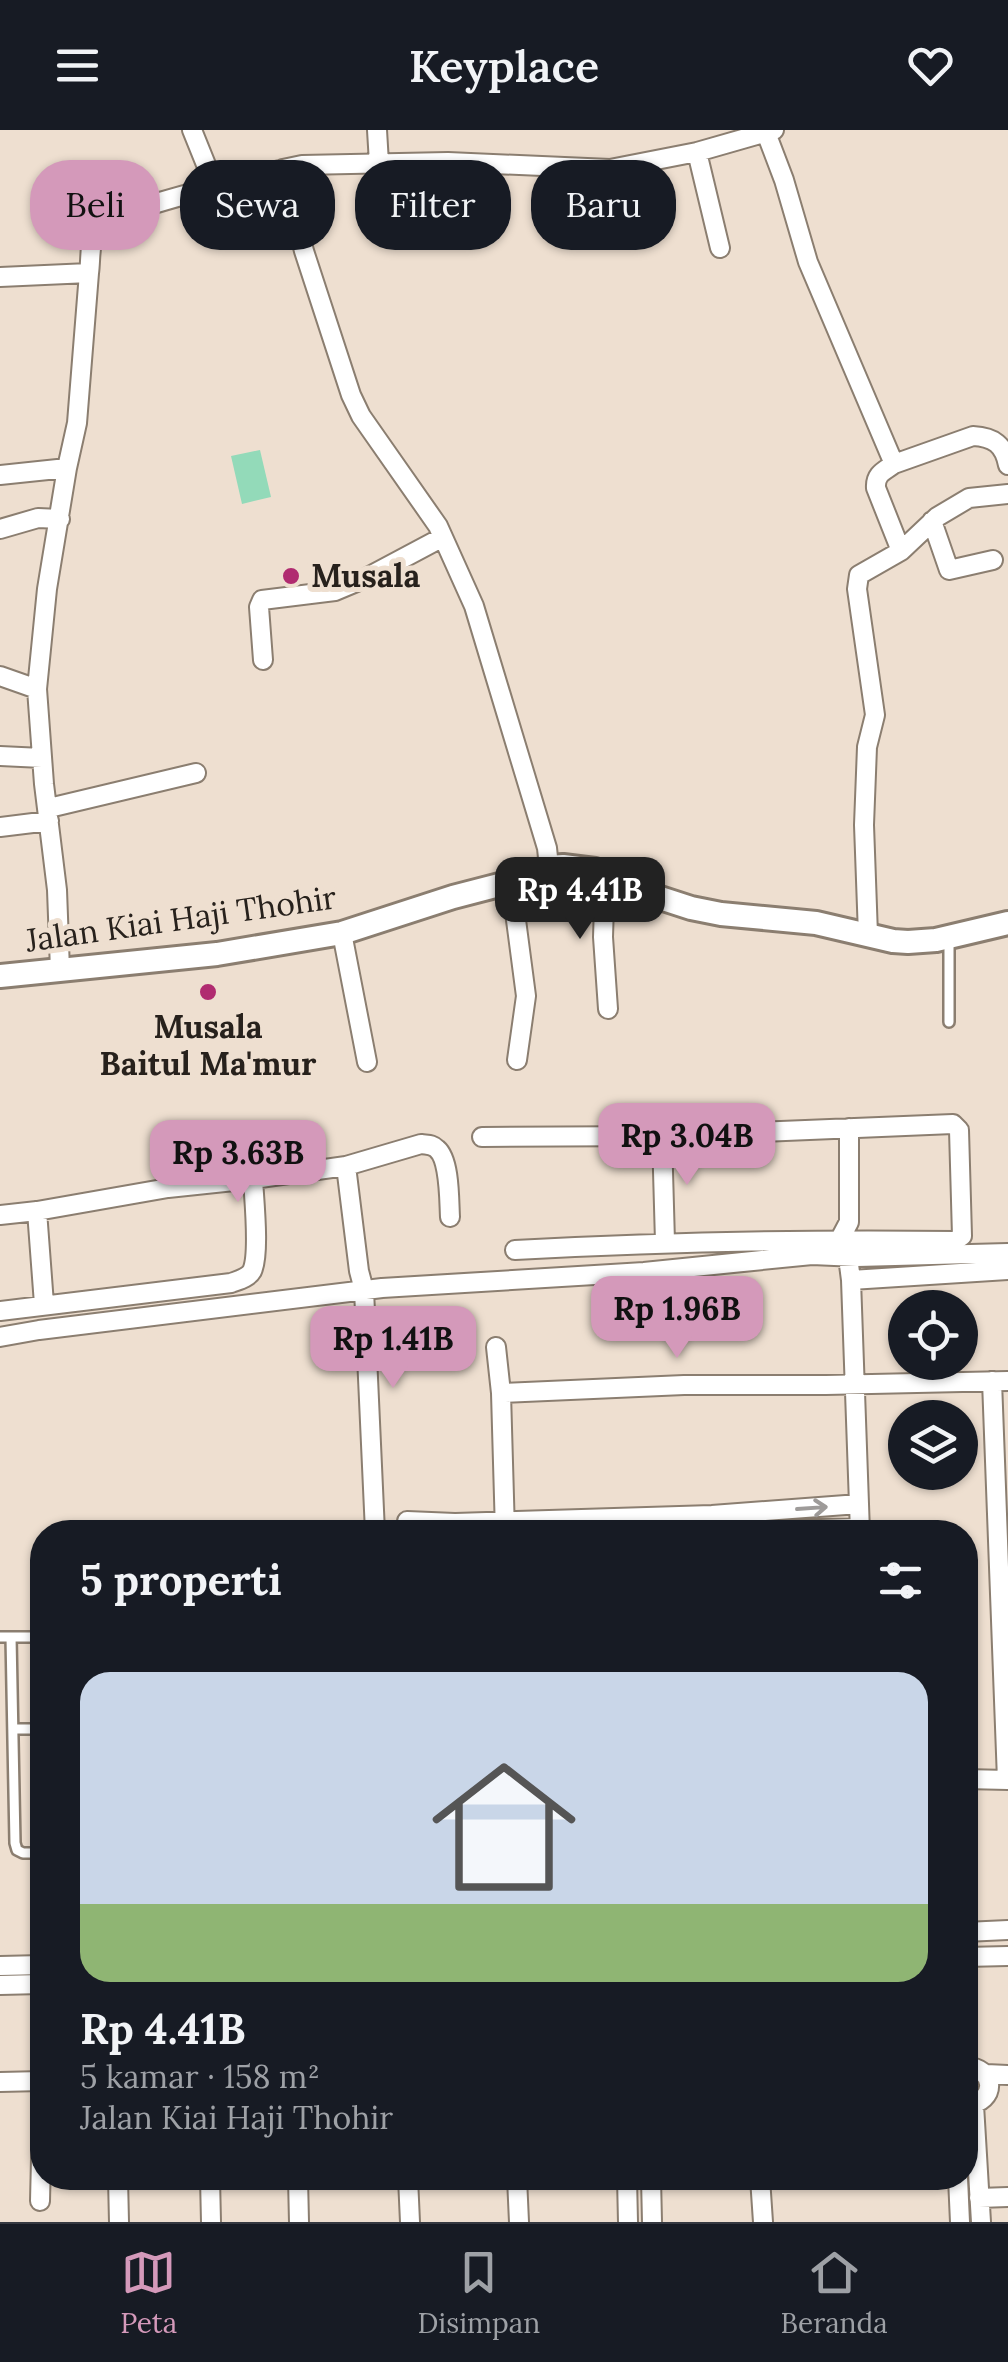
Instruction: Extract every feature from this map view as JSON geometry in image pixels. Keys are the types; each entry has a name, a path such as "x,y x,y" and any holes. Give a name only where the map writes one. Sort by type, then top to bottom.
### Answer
{"street":[{"path":"192,130 204,160"},
{"path":"377,130 379,160"},
{"path":"511,165 610,169 697,152 768,131 808,262 894,464"},
{"path":"697,152 720,248"},
{"path":"60,970 57,890 37,689 47,588 77,422 94,232 101,223 180,197"},
{"path":"304,250 361,416 438,526 474,606 547,848 549,868"},
{"path":"0,277 89,273"},
{"path":"901,551 876,488 878,474 894,464 973,436 986,436 998,442 1008,465"},
{"path":"0,475 67,468"},
{"path":"868,936 864,825 868,746 875,714 857,589 859,575 901,551 932,522 969,498 1008,494"},
{"path":"0,529 38,518 60,519"},
{"path":"932,522 950,570 993,560"},
{"path":"264,660 259,607 262,600 335,591 443,536"},
{"path":"0,676 37,689"},
{"path":"0,756 42,758"},
{"path":"0,827 196,772"},
{"name":"Jalan Kiai Haji Thohir","path":"0,976 216,954 342,933 549,868 595,870 690,908 816,922 908,942 1008,923"},
{"path":"605,874 603,937 608,1009"},
{"path":"512,882 526,996 517,1060"},
{"path":"342,933 367,1062"},
{"path":"0,1337 364,1290 644,1272 962,1238 959,1130 953,1124 662,1136 482,1138"},
{"path":"850,1128 849,1250 860,1520"},
{"path":"662,1136 665,1242"},
{"path":"0,1215 38,1212 168,1188 346,1166 421,1144 437,1148 444,1159 450,1217"},
{"path":"346,1166 364,1290 374,1520"},
{"path":"0,1311 231,1283 245,1278 255,1259 253,1179"},
{"path":"38,1212 44,1304"},
{"path":"515,1250 665,1242 1008,1252"},
{"path":"851,1280 1008,1270"},
{"path":"496,1347 505,1520"},
{"path":"501,1393 684,1385 1000,1381 1008,1780 978,1779"},
{"path":"756,1520 860,1504"},
{"path":"978,1931 1008,1930"},
{"path":"978,1957 1008,1956"},
{"path":"0,1966 30,1965"},
{"path":"0,1985 30,1984"},
{"path":"978,2094 1008,2075"},
{"path":"0,2082 30,2081"},
{"path":"978,2094 1008,2094"},
{"path":"978,2094 981,2222"},
{"path":"40,2202 41,2190"},
{"path":"118,2190 119,2222"},
{"path":"210,2190 211,2222"},
{"path":"299,2190 300,2222"},
{"path":"409,2190 410,2222"},
{"path":"518,2190 519,2222"},
{"path":"627,2190 628,2222"},
{"path":"651,2190 652,2222"},
{"path":"761,2190 763,2222"},
{"path":"959,2190 960,2222"},
{"path":"980,2198 1008,2196"}],"lane":[{"path":"949,937 949,1022"},
{"path":"6,1637 13,1730 14,1843 17,1850 30,1853"},
{"path":"13,1730 30,1729"}],"green space":[{"path":"260,450 271,497 242,504 231,456"}],"place":[{"name":"Musala","path":"291,576"},
{"name":"Musala Baitul Ma'mur","path":"208,992"}]}
